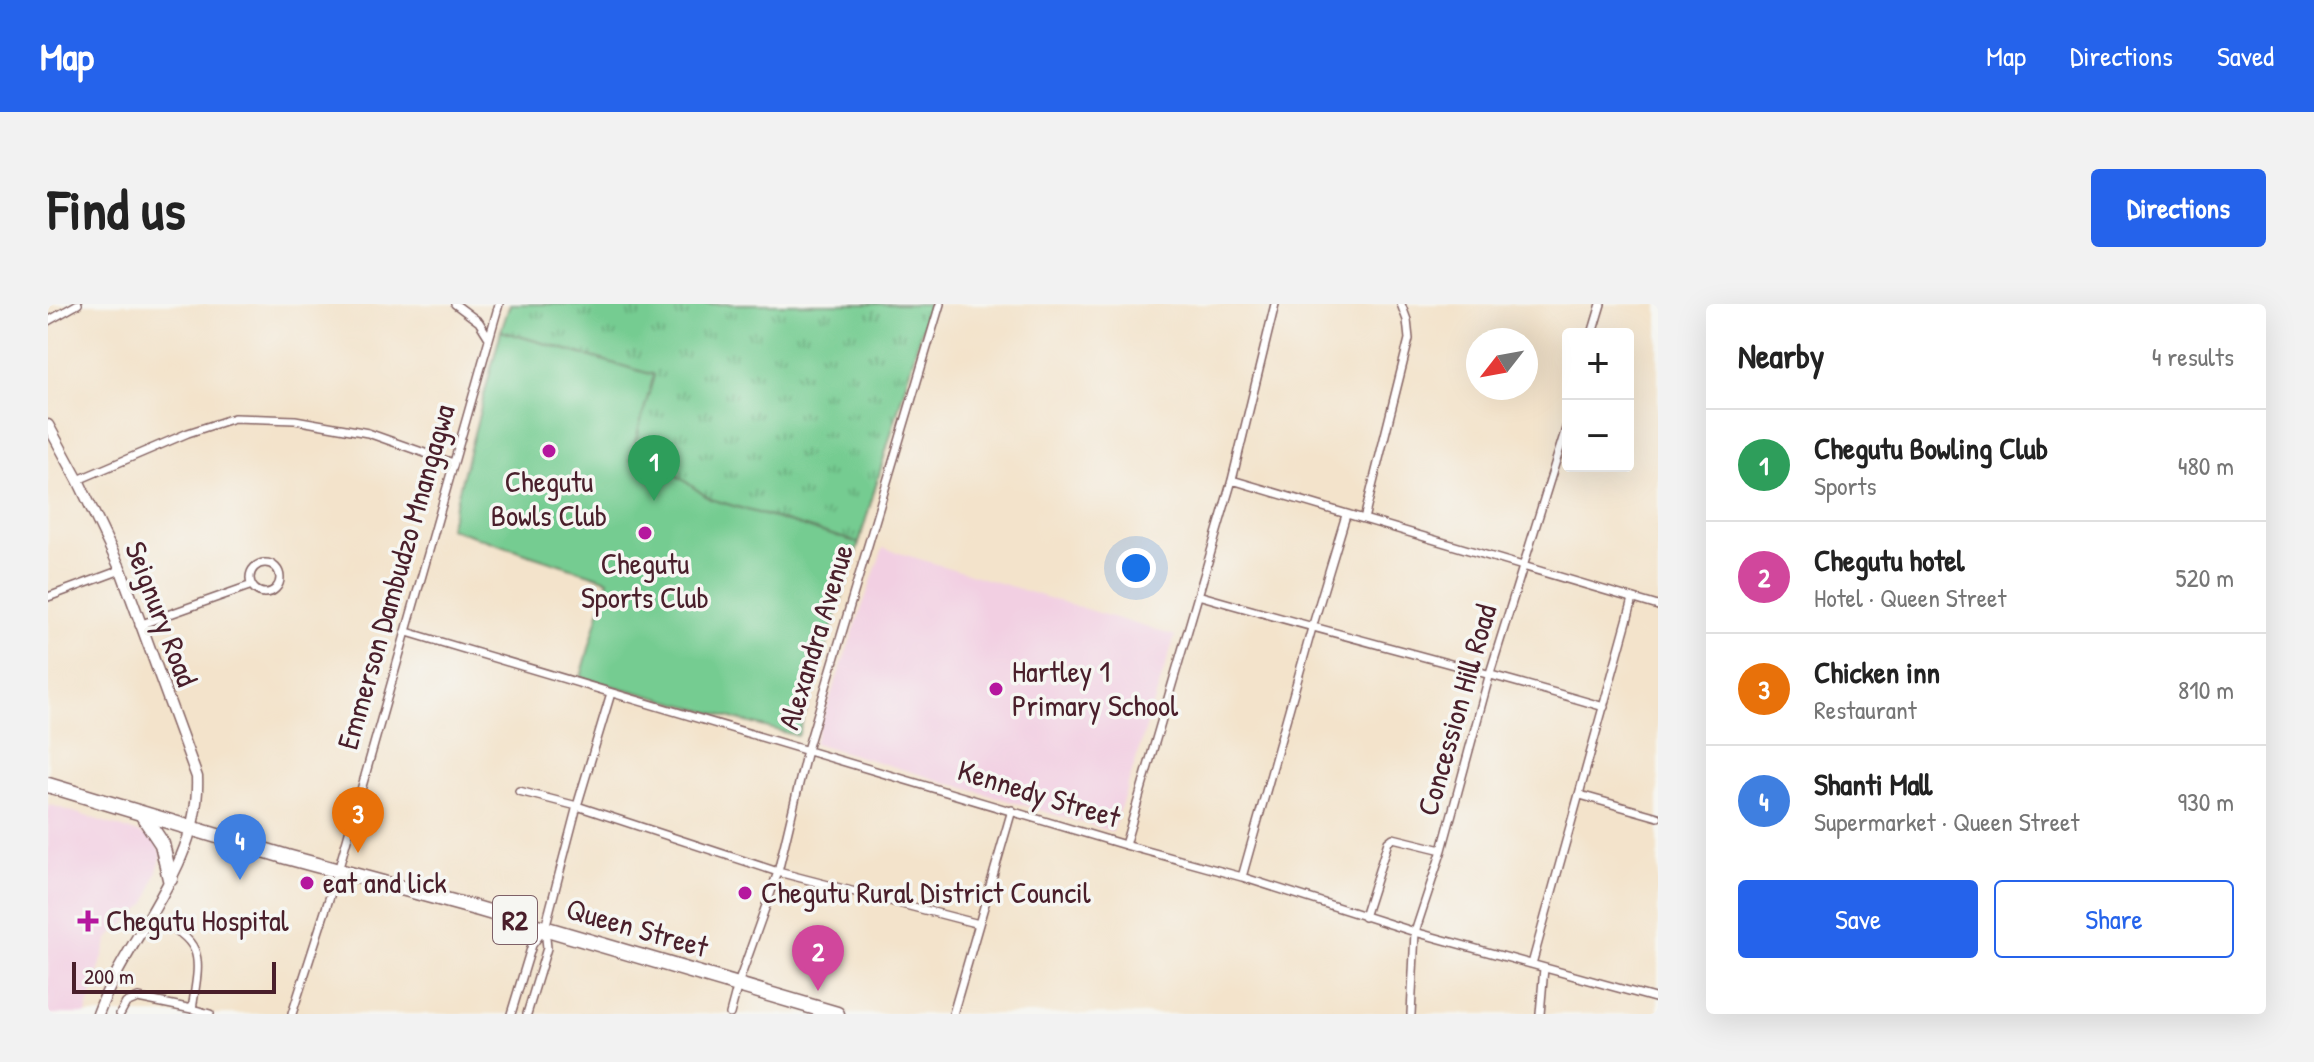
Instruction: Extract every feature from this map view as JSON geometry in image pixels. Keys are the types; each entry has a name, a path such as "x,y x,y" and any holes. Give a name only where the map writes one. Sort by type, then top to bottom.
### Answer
{"highway":[{"name":"R2","path":"48,785 191,828"},
{"path":"142,813 162,844 170,879"},
{"name":"Queen Street","path":"191,828 837,1014"}],"main road":[{"name":"Seignury Road","path":"48,425 121,570 197,777 198,800 191,828 170,879 98,1014"}],"street":[{"path":"48,321 78,304"},
{"path":"455,304 479,322 489,338"},
{"name":"Emmerson Dambudzo Mnangagwa","path":"292,1014 338,871 499,304"},
{"name":"Alexandra Avenue","path":"730,1014 778,872 807,750 940,304"},
{"path":"1125,845 1232,480 1275,304"},
{"path":"1364,519 1409,339 1401,304"},
{"path":"1594,328 1601,304"},
{"path":"78,480 188,433 234,418 295,420 368,433 453,463"},
{"name":"Concession Hill Road","path":"1411,1014 1415,932 1442,850 1490,673 1562,442"},
{"path":"1232,480 1658,606"},
{"path":"1242,877 1346,515"},
{"path":"268,563 279,572 278,587 270,592 260,592 252,585 251,576 259,564 268,563"},
{"path":"48,597 121,570"},
{"path":"139,625 252,585"},
{"path":"1198,595 1312,628 1490,673 1604,707"},
{"path":"1532,964 1633,599"},
{"name":"Kennedy Street","path":"407,632 1242,877 1415,932 1658,999"},
{"path":"527,1014 547,948 545,928 611,693"},
{"path":"519,791 577,806 778,872 979,924"},
{"path":"1580,795 1658,817"},
{"path":"953,1014 1012,810"},
{"path":"1364,917 1388,842 1393,838 1442,850"},
{"path":"151,916 184,933 195,950 199,963 192,1009"},
{"path":"511,1014 532,945 545,928"},
{"path":"1540,1014 1544,968"},
{"path":"120,1014 126,1003 138,998 210,1014"}],"shaded area":[{"name":"Hartley 1 Primary School","path":"883,548 1175,636 1113,832 814,743"},
{"name":"Chegutu Hospital","path":"48,804 154,838 162,855 147,903 108,939 86,1014 48,1014"}],"green space":[{"path":"510,304 929,304 859,543 710,499 676,475 629,460 653,375 501,331"},
{"name":"Chegutu Sports Club","path":"501,331 654,375 630,460 676,475 710,499 859,543 798,736 581,677 608,580 449,528"}],"place":[{"name":"Chegutu Bowls Club","path":"549,451"},
{"name":"Chegutu Bowling Club","path":"654,501"},
{"name":"Chegutu Sports Club","path":"645,533"},
{"name":"Hartley 1 Primary School","path":"996,689"},
{"name":"Chicken inn","path":"358,853"},
{"name":"Shanti Mall","path":"240,880"},
{"name":"eat and lick","path":"307,883"},
{"name":"Chegutu Rural District Council","path":"745,893"},
{"name":"Chegutu Hospital","path":"88,921"},
{"name":"Chegutu hotel","path":"818,991"}]}
